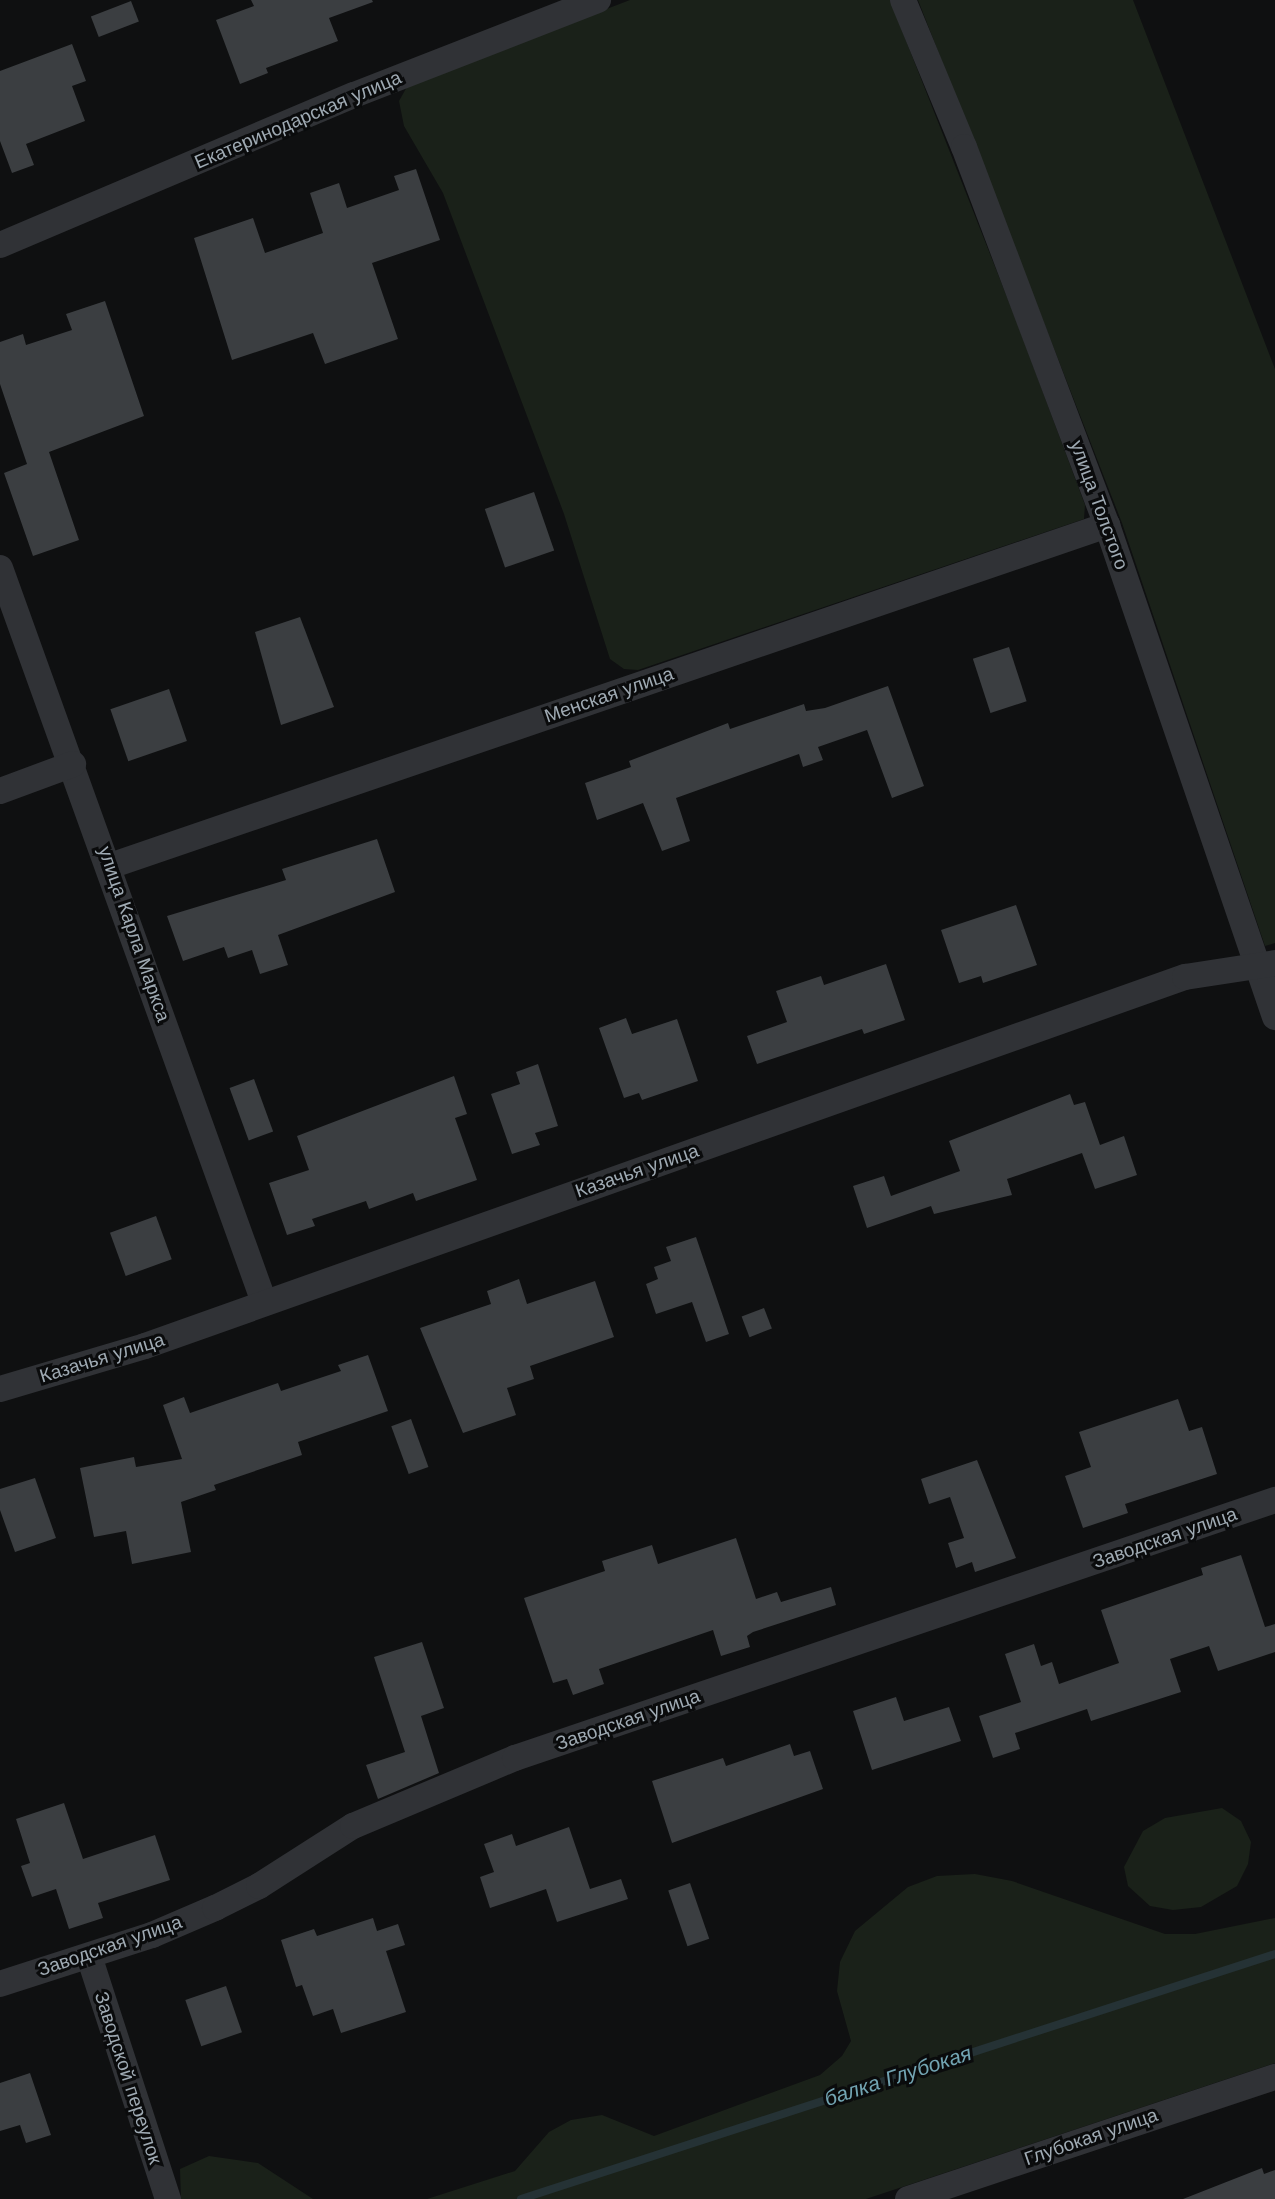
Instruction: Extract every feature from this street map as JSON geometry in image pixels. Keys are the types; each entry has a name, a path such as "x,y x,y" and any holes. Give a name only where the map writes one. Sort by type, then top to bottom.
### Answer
{"street":[{"name":"Екатеринодарская улица","path":"0,245 354,95 598,0"},
{"name":"улица Толстого","path":"903,0 964,147 1107,525 1267,965 1275,1017"},
{"name":"Менская улица","path":"110,866 1107,525"},
{"name":"улица Карла Маркса","path":"0,568 110,866 264,1302"},
{"path":"0,791 73,764"},
{"name":"Казачья улица","path":"0,1389 95,1363 1185,977 1267,965"},
{"name":"Заводская улица","path":"0,1984 89,1956 215,1908 259,1886 354,1826 515,1758 1275,1500"},
{"name":"Заводской переулок","path":"89,1956 168,2199"},
{"name":"Глубокая улица","path":"908,2199 1275,2077"}],"shaded area":[{"path":"630,0 890,0 1016,320 1085,505 1084,519 638,670 624,669 610,659 564,514 443,193 404,126 399,101 408,85"},
{"path":"918,0 1133,0 1275,369 1275,943 1265,946 1122,523"},
{"path":"1222,1808 1241,1821 1251,1842 1248,1864 1237,1886 1201,1907 1173,1910 1150,1906 1128,1886 1124,1867 1143,1831 1165,1818"},
{"path":"975,1874 1012,1881 1165,1934 1195,1934 1275,1918 1275,2063 866,2199 427,2199 515,2171 549,2132 571,2120 602,2115 654,2136 820,2075 842,2056 851,2041 837,1991 840,1962 855,1931 908,1887 937,1876"},
{"path":"209,2156 258,2163 313,2199 181,2199 180,2169"}],"building":[{"path":"251,0 373,2 329,18 338,41 266,68 268,73 240,84 216,20 254,6"},
{"path":"131,1 139,22 99,37 91,16"},
{"path":"72,44 86,81 72,86 85,121 26,144 34,165 12,173 0,141 0,71"},
{"path":"416,169 440,240 372,263 398,339 325,364 313,333 232,360 194,238 253,218 265,253 323,233 310,193 339,183 347,208 399,190 394,176"},
{"path":"105,301 144,416 49,452 79,540 33,556 4,473 27,464 0,384 0,342 23,334 26,345 72,330 66,314"},
{"path":"534,492 554,551 505,568 485,509"},
{"path":"300,617 334,707 281,725 255,632"},
{"path":"1009,647 1027,701 990,713 973,659"},
{"path":"888,686 924,786 892,798 867,730 818,747 823,760 803,767 799,754 676,798 690,841 662,851 643,803 597,820 585,783 631,767 629,761 728,723 730,729 804,704 806,711 825,708"},
{"path":"169,689 187,741 128,761 110,709"},
{"path":"377,839 395,892 278,935 288,965 260,974 252,950 228,958 224,947 183,961 167,916 286,880 282,869"},
{"path":"1016,905 1037,965 983,983 981,976 959,983 941,930"},
{"path":"886,964 905,1020 864,1034 862,1029 757,1064 747,1036 787,1022 776,991 821,976 824,985"},
{"path":"626,1018 632,1034 677,1019 698,1081 642,1100 639,1093 624,1098 599,1028"},
{"path":"538,1064 558,1126 535,1133 540,1145 512,1154 491,1094 520,1084 516,1072"},
{"path":"454,1076 467,1114 455,1118 477,1180 416,1201 413,1193 369,1209 366,1201 312,1219 315,1226 287,1235 269,1183 309,1170 297,1136"},
{"path":"254,1079 273,1132 249,1141 230,1088"},
{"path":"1070,1094 1074,1105 1085,1102 1100,1145 1124,1136 1137,1175 1095,1189 1082,1153 1007,1179 1012,1195 934,1214 931,1206 867,1228 853,1186 884,1176 891,1196 960,1171 949,1141"},
{"path":"156,1216 172,1259 126,1276 110,1233"},
{"path":"696,1237 729,1334 706,1342 692,1302 656,1314 646,1284 658,1279 654,1267 671,1261 666,1247"},
{"path":"519,1279 527,1304 595,1281 614,1337 530,1366 534,1379 507,1388 516,1415 463,1433 420,1328 491,1304 487,1291"},
{"path":"764,1308 772,1329 749,1337 742,1317"},
{"path":"368,1355 388,1411 298,1442 302,1455 214,1485 216,1490 181,1502 191,1552 132,1564 126,1531 94,1537 80,1468 134,1457 136,1467 182,1459 163,1405 184,1397 190,1413 278,1383 281,1391 341,1371 338,1365"},
{"path":"1178,1399 1189,1431 1202,1427 1217,1474 1125,1504 1128,1513 1083,1528 1065,1476 1091,1467 1079,1432"},
{"path":"411,1419 428,1467 409,1474 391,1426"},
{"path":"977,1460 1016,1558 975,1572 972,1562 956,1568 948,1543 964,1538 950,1497 929,1504 921,1479"},
{"path":"35,1478 56,1538 15,1552 0,1510 0,1489"},
{"path":"736,1538 756,1599 777,1592 781,1602 831,1587 836,1605 753,1632 747,1636 750,1647 721,1656 713,1630 599,1669 604,1684 573,1695 567,1679 553,1683 524,1598 605,1571 602,1561 652,1545 658,1564"},
{"path":"1241,1555 1265,1627 1275,1624 1275,1652 1218,1671 1209,1646 1170,1659 1181,1692 1091,1721 1087,1709 1015,1733 1020,1749 993,1758 979,1716 1021,1702 1005,1654 1034,1644 1041,1666 1052,1662 1059,1684 1119,1663 1101,1610 1203,1575 1201,1568"},
{"path":"422,1642 444,1708 421,1716 439,1773 378,1799 366,1765 405,1752 374,1657"},
{"path":"896,1697 904,1721 949,1707 961,1741 872,1770 853,1711"},
{"path":"790,1744 794,1756 810,1751 823,1789 672,1843 652,1781 723,1758 726,1766"},
{"path":"64,1803 83,1859 155,1835 170,1880 98,1903 103,1918 69,1929 56,1889 32,1897 21,1866 30,1863 16,1819"},
{"path":"569,1827 590,1889 621,1879 628,1899 557,1922 546,1889 490,1908 480,1877 494,1872 484,1844 512,1834 516,1846"},
{"path":"690,1883 709,1939 687,1946 668,1890"},
{"path":"373,1918 377,1931 398,1924 405,1945 386,1951 406,2012 341,2033 333,2009 313,2016 302,1985 296,1987 281,1940 314,1929 317,1936"},
{"path":"226,1986 242,2032 201,2046 185,2000"},
{"path":"30,2073 51,2135 26,2143 20,2125 0,2131 0,2083"},
{"path":"1262,2168 1264,2174 1275,2170 1275,2199 1183,2199"}],"waterway":[{"name":"балка Глубокая","path":"521,2199 1275,1954"}]}
